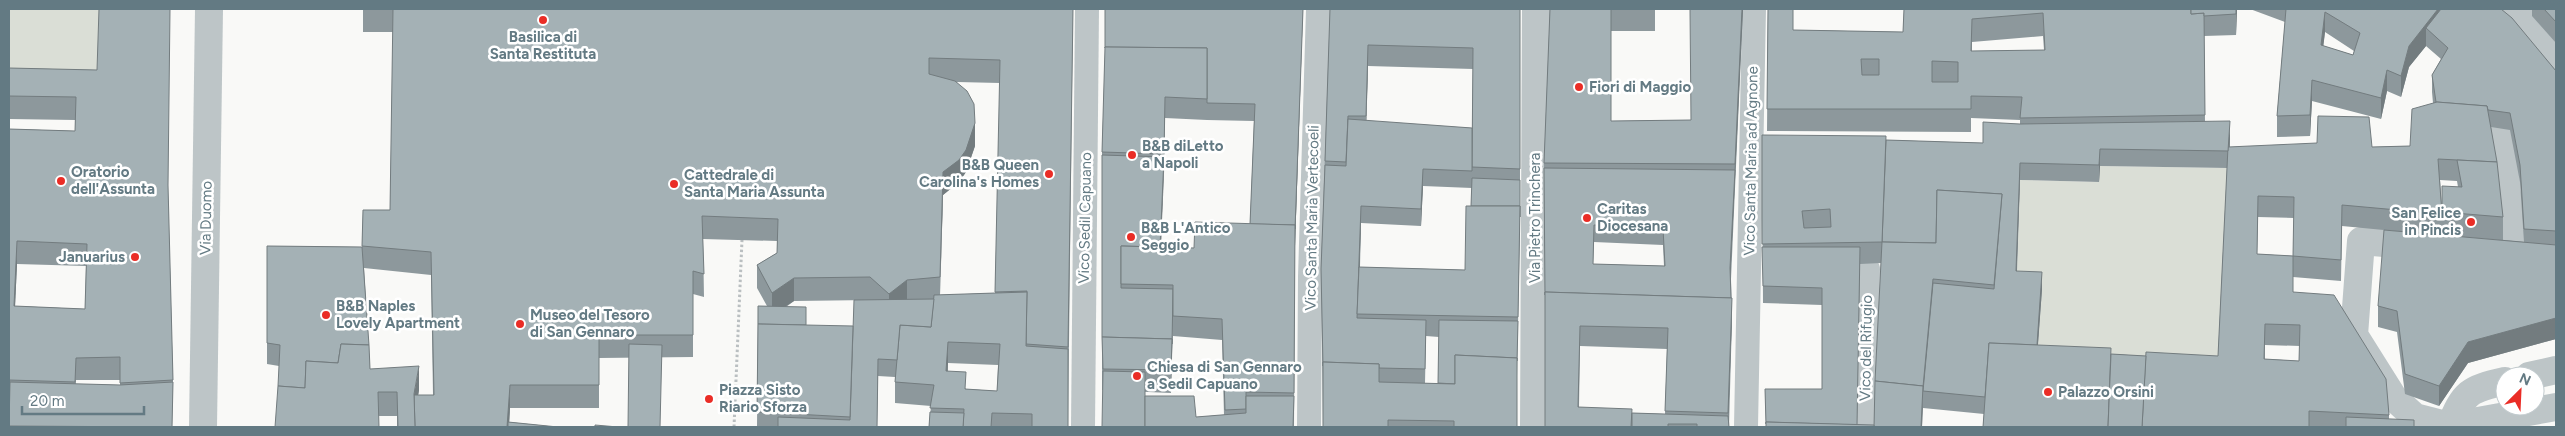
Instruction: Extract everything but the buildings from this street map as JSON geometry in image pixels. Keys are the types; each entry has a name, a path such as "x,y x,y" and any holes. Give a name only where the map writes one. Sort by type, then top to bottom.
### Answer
{"street":[{"name":"Via Duomo","path":"203,427 209,9"},
{"name":"Via Pietro Trinchera","path":"1534,427 1536,9"},
{"path":"2513,9 2556,60"},
{"path":"2502,133 2512,254"},
{"path":"2446,248 2361,241 2354,334 2393,397 2415,417 2450,427 2556,407"},
{"path":"2483,252 2538,256"},
{"path":"2450,427 2460,405 2472,391 2495,384"}],"lane":[{"name":"Vico Sedil Capuano","path":"1083,427 1087,9"},
{"name":"Vico Santa Maria Vertecoeli","path":"1309,427 1310,277 1318,9"},
{"name":"Vico Santa Maria ad Agnone","path":"1746,427 1747,314 1761,142 1754,9"},
{"name":"Vico del Rifugio","path":"1865,427 1868,269"}],"path":[{"path":"734,427 742,240"}],"shaded area":[{"path":"9,9 100,9 97,93 9,90"},
{"path":"2100,166 2228,168 2218,377 2036,369 2016,288 2020,180 2098,182"}],"place":[{"name":"Basilica di Santa Restituta","path":"543,20"},
{"name":"Fiori di Maggio","path":"1579,87"},
{"name":"B&B diLetto a Napoli","path":"1132,155"},
{"name":"B&B Queen Carolina's Homes","path":"1049,174"},
{"name":"Oratorio dell'Assunta","path":"61,181"},
{"name":"Cattedrale di Santa Maria Assunta","path":"674,184"},
{"name":"Caritas Diocesana","path":"1587,218"},
{"name":"San Felice in Pincis","path":"2471,222"},
{"name":"B&B L'Antico Seggio","path":"1131,237"},
{"name":"Januarius","path":"135,257"},
{"name":"B&B Naples Lovely Apartment","path":"326,315"},
{"name":"Museo del Tesoro di San Gennaro","path":"520,324"},
{"name":"Chiesa di San Gennaro a Sedil Capuano","path":"1137,376"},
{"name":"Palazzo Orsini","path":"2048,392"},
{"name":"Piazza Sisto Riario Sforza","path":"709,399"}]}
